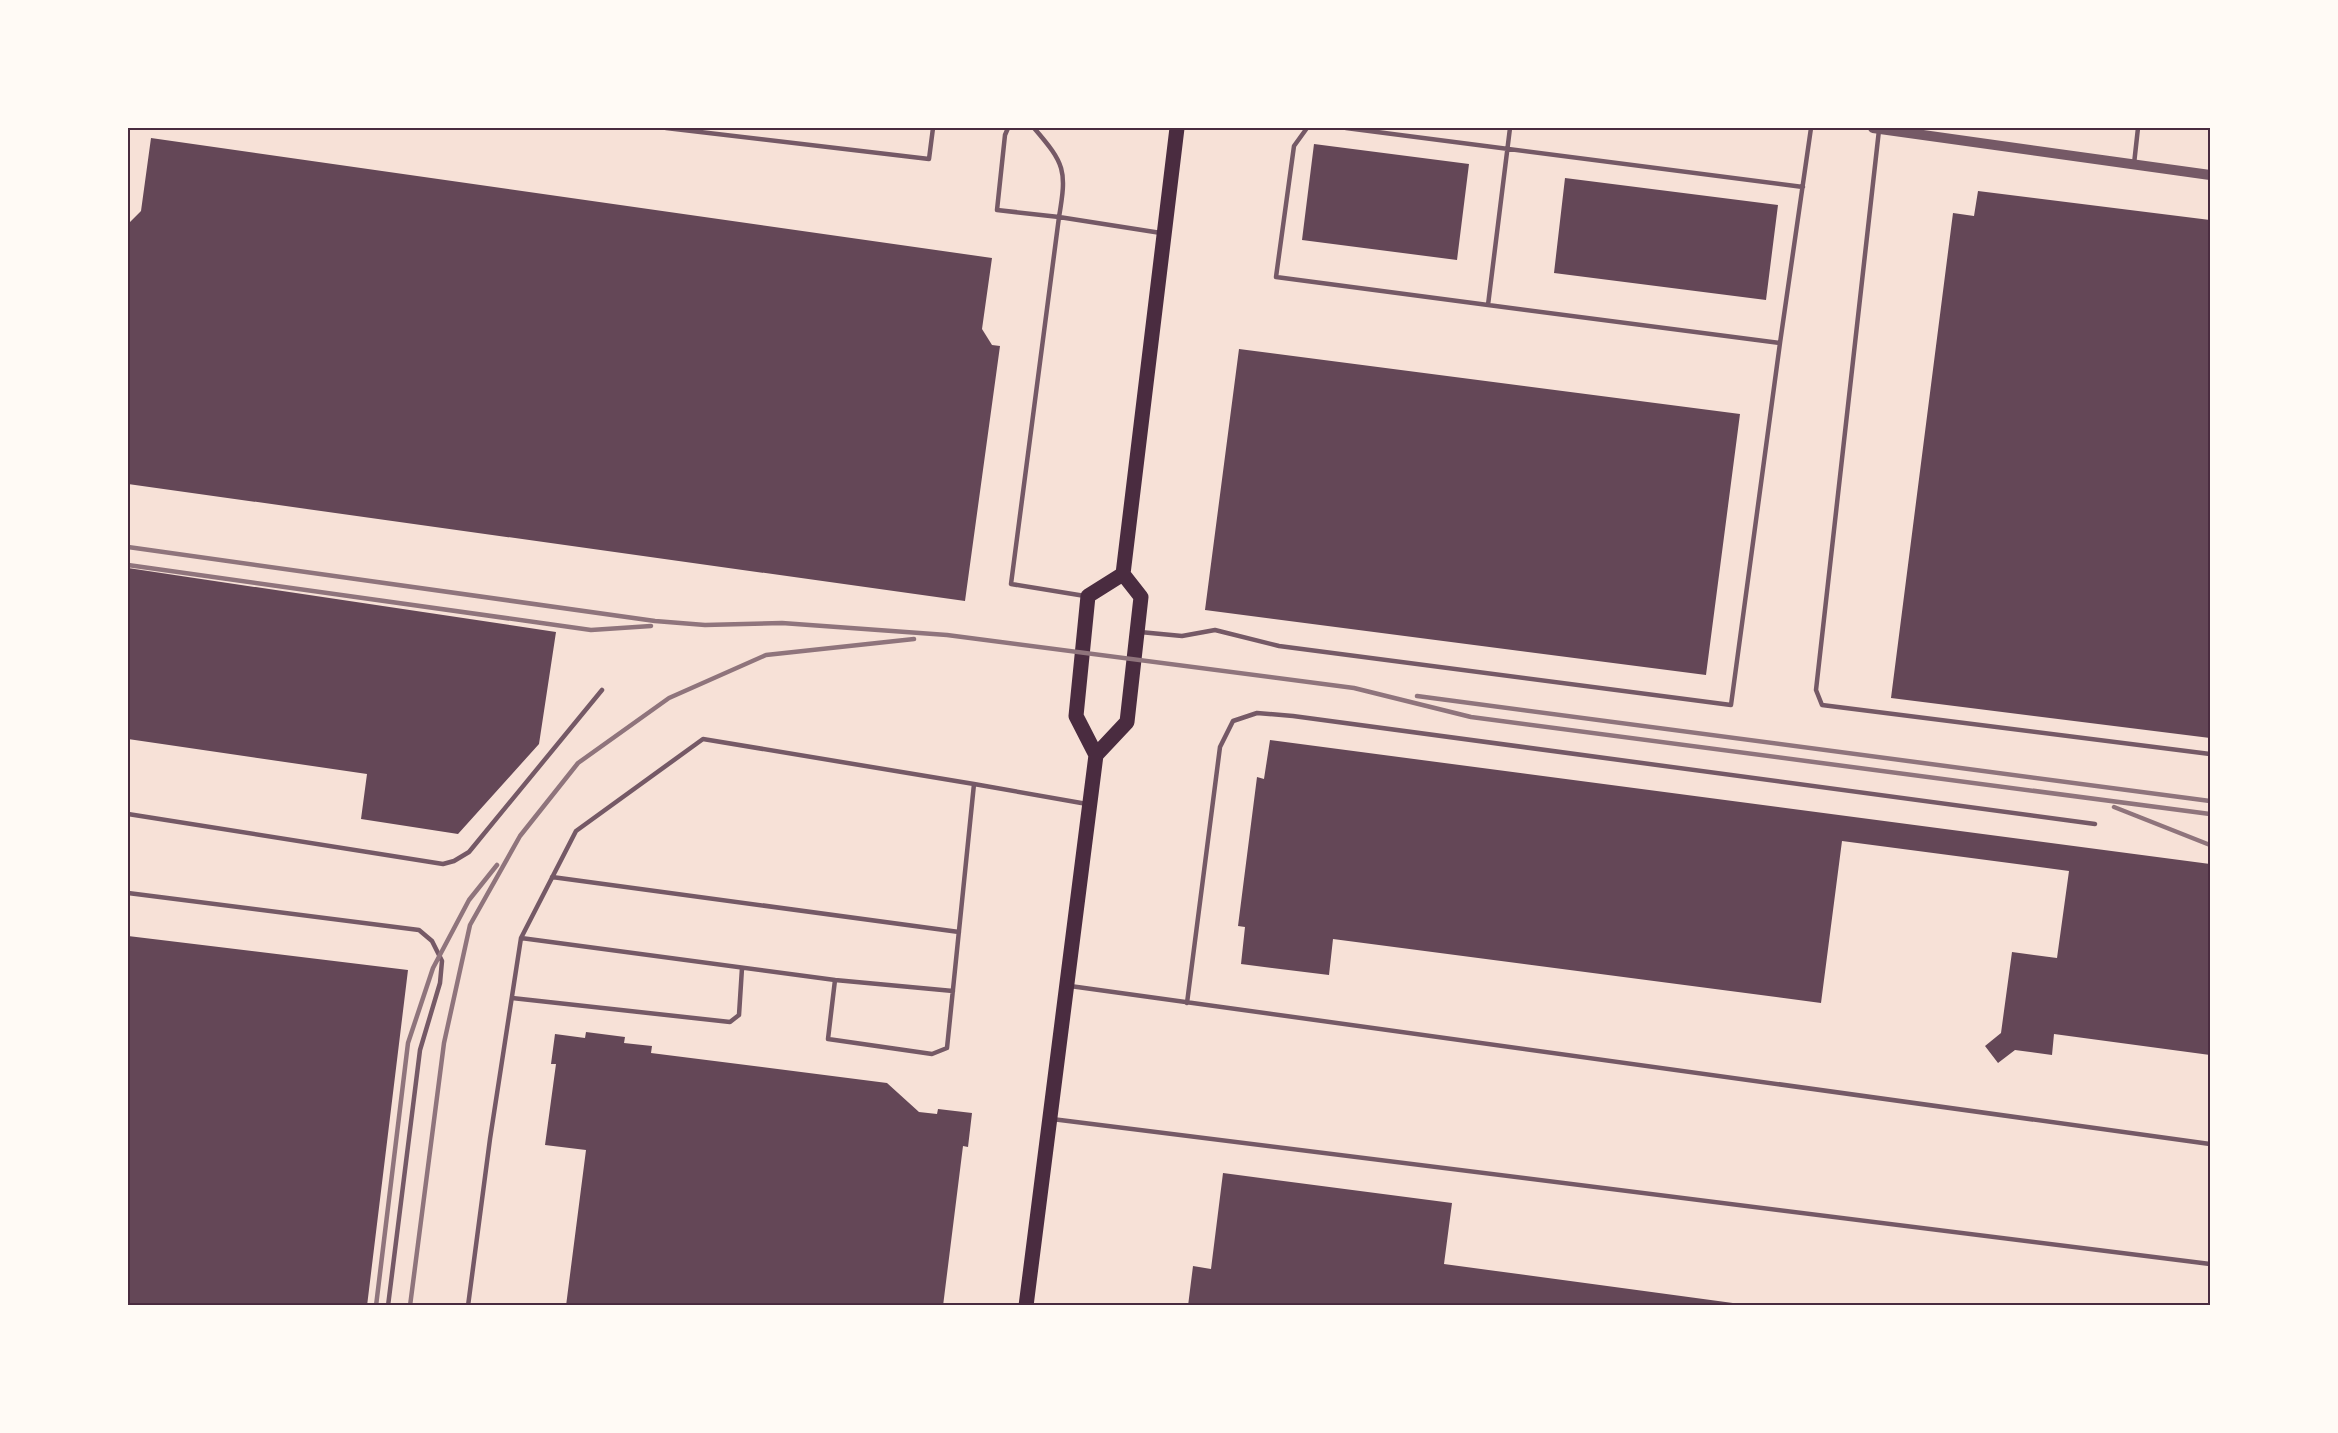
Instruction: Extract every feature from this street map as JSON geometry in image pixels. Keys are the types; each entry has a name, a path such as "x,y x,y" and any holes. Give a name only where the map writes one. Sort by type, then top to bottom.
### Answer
{"main road":[{"path":"1096,755 1127,722 1141,597 1123,574 1177,128"},
{"path":"1026,1305 1096,755 1076,716 1088,596 1123,574"}],"street":[{"path":"1877,128 2211,175"}],"lane":[{"path":"666,128 928,159 933,128"},
{"path":"1008,128 1005,135 997,210 1059,217 1164,234"},
{"path":"1034,128 1059,159 1064,173 1065,186 1011,584 1088,596"},
{"path":"1307,128 1294,146 1276,277 1780,343"},
{"path":"1346,128 1803,187"},
{"path":"1488,305 1510,128"},
{"path":"1138,632 1182,636 1215,630 1279,646 1731,705 1811,128"},
{"path":"1877,128 1816,690 1822,705 2211,754"},
{"path":"2134,165 2138,128"},
{"path":"128,814 443,864 454,861 469,852 602,690"},
{"path":"1187,1003 1220,747 1233,721 1257,713 2095,825"},
{"path":"468,1305 490,1139 521,938 576,831 704,739 1090,804"},
{"path":"835,980 828,1039 932,1054 947,1048 975,784"},
{"path":"552,877 959,932"},
{"path":"128,893 419,930 432,941 442,962 440,983 420,1050 388,1305"},
{"path":"521,938 835,980 953,991"},
{"path":"512,998 730,1022 739,1015 742,968"},
{"path":"1067,986 2211,1144"},
{"path":"1050,1119 2211,1264"}],"building":[{"path":"151,138 992,258 982,329 992,345 1000,346 965,601 128,484 128,224 141,211"},
{"path":"1314,144 1469,164 1457,260 1302,240"},
{"path":"1565,178 1778,205 1766,300 1554,273"},
{"path":"1978,191 2210,220 2210,738 1891,698 1953,213 1974,216"},
{"path":"1239,349 1740,414 1706,675 1205,610"},
{"path":"128,568 556,632 539,744 458,834 361,819 367,774 128,739"},
{"path":"1270,740 2210,864 2210,1055 2054,1034 2052,1055 2015,1050 1998,1063 1985,1046 2001,1033 2012,952 2057,958 2069,871 1842,841 1821,1003 1333,939 1329,975 1241,964 1245,927 1238,926 1257,777 1264,779"},
{"path":"128,936 408,970 367,1306 128,1306"},
{"path":"586,1032 625,1037 624,1043 652,1046 651,1053 887,1083 919,1112 937,1114 938,1109 972,1113 968,1147 963,1146 943,1306 566,1306 586,1150 545,1145 556,1064 551,1064 555,1034 585,1038"},
{"path":"1223,1173 1452,1203 1444,1264 1755,1306 1188,1306 1193,1266 1211,1269"}],"railway":[{"path":"128,547 655,621 705,625 782,623 947,635 1354,688 1471,717 2210,814"},
{"path":"128,565 591,630 651,626"},
{"path":"410,1306 444,1043 470,925 520,836 578,763 669,698 766,655 914,639"},
{"path":"1417,696 2210,801"},
{"path":"2114,807 2210,845"},
{"path":"376,1306 408,1043 433,968 469,900 497,865"}]}
